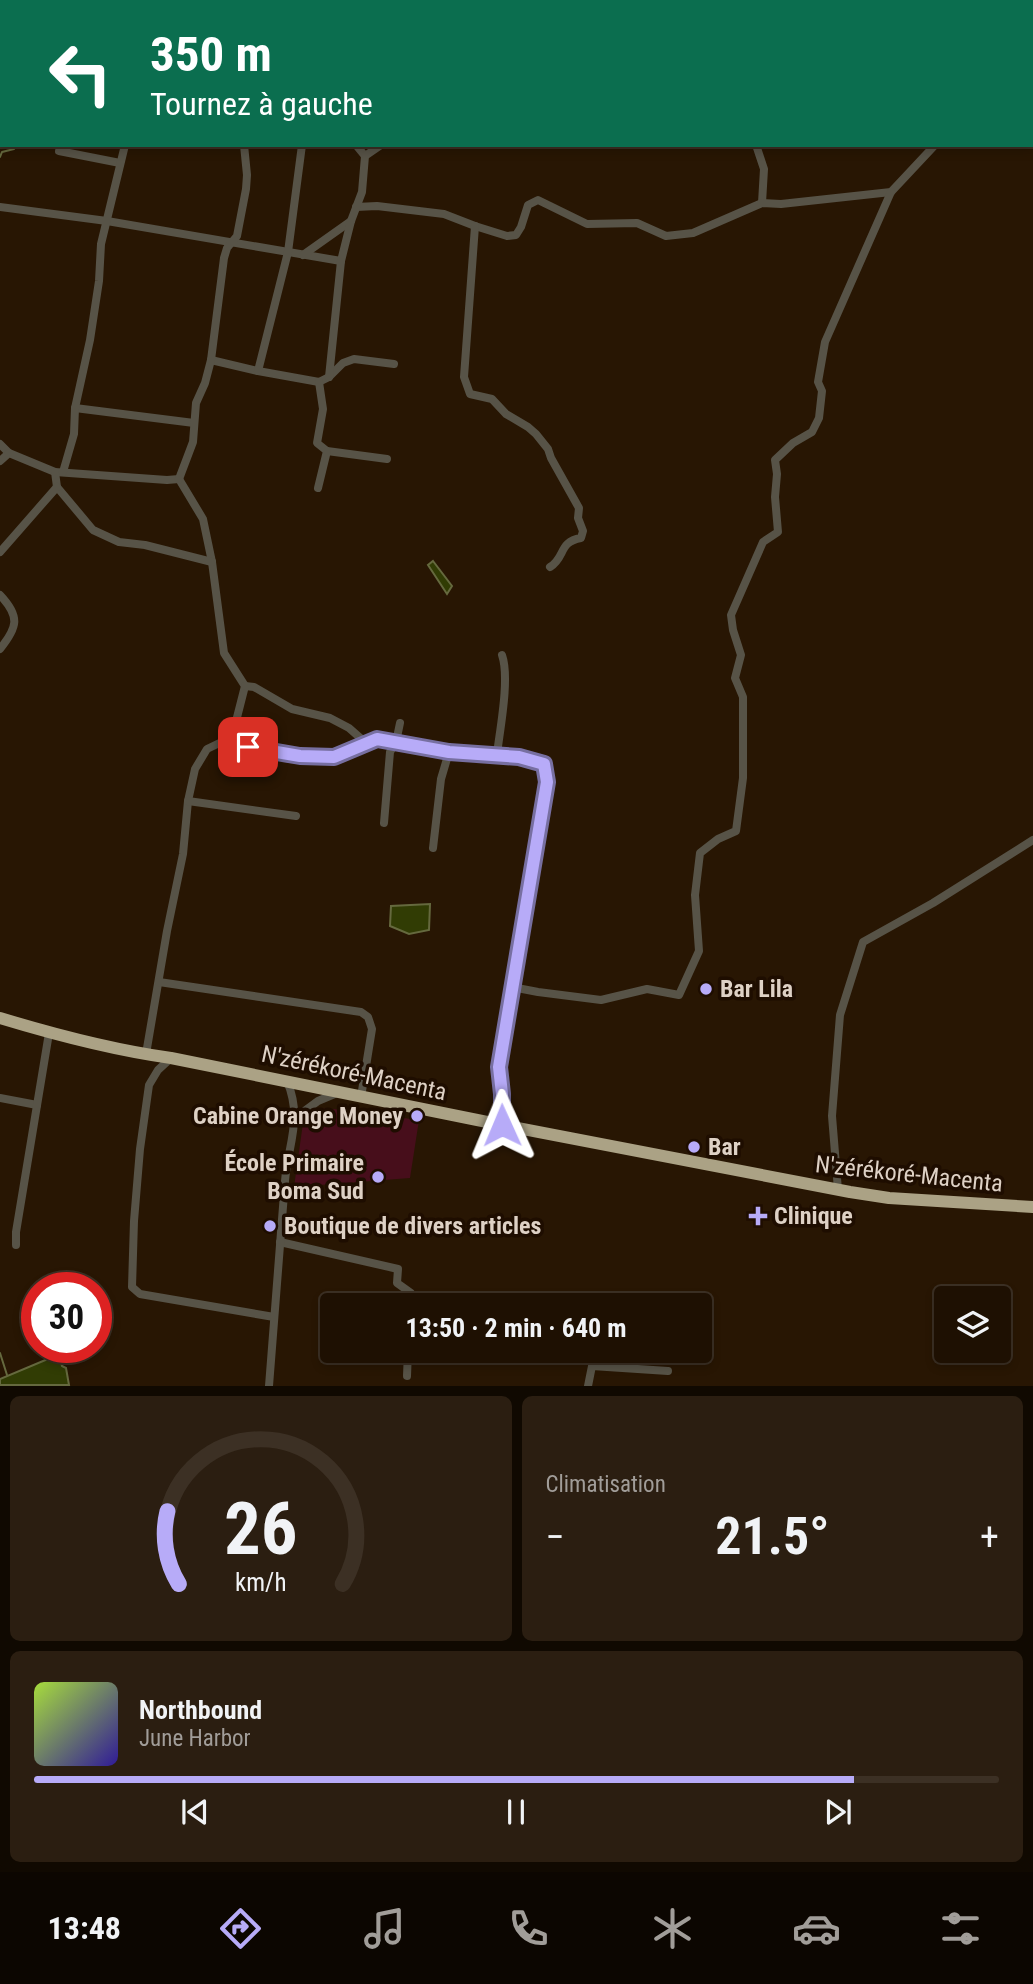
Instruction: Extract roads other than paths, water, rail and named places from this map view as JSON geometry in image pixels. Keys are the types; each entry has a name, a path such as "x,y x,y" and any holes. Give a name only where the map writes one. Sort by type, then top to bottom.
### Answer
{"highway":[{"name":"N'zérékoré-Macenta","path":"0,1018 50,1033 146,1054 838,1190 889,1198 1033,1207"}],"street":[{"path":"0,552 57,487 59,472 74,434 75,408 90,340 99,281 101,244 124,147"},
{"path":"179,479 193,442 195,403 205,383 211,360 224,258 227,248 237,236 246,189 244,147"},
{"path":"258,372 288,252 302,147"},
{"path":"329,377 341,261 362,192 365,156 358,147"},
{"path":"365,156 378,147"},
{"path":"757,147 764,169 762,203"},
{"path":"512,986 601,1000 647,989 679,995 699,951 695,895 700,853 718,839 736,831 743,778 743,697 735,678 741,655 731,614 763,542 778,532 775,497 778,474 775,460 793,443 812,432 819,418 822,391 818,382 825,342 891,192 933,147"},
{"path":"59,151 120,163"},
{"path":"356,207 377,206 444,214 507,236 516,235 522,227 528,205 538,200 587,224 637,223 666,236 693,233 762,203 781,204 891,192"},
{"path":"0,207 107,221 341,261"},
{"path":"303,255 351,221"},
{"path":"475,226 464,377 470,394 492,398 506,414 528,426 536,434 548,449 579,508 578,518 583,531 581,538 564,545 559,561 550,567"},
{"path":"211,360 258,372 319,382 329,377 343,363 354,359 394,364"},
{"path":"319,382 323,409 317,443 327,451 387,459"},
{"path":"75,408 194,422"},
{"path":"0,444 9,453 59,472 179,479"},
{"path":"318,488 327,451"},
{"path":"0,461 9,453"},
{"path":"179,479 202,519 212,562 225,653 245,686 232,737"},
{"path":"57,487 93,530 119,542 145,545 212,562"},
{"path":"0,595 7,603 16,623 13,633 0,649"},
{"path":"497,754 504,690 502,655"},
{"path":"245,686 254,687 292,709 330,718 349,728 366,743"},
{"path":"384,823 390,752 396,742 400,723"},
{"path":"232,737 248,747 300,756 334,757 377,739 449,752 519,757 544,764 547,782 499,1067 502,1125"},
{"path":"146,1054 183,854 188,801 195,769 207,749 232,737"},
{"path":"433,848 441,779 449,752"},
{"path":"188,801 296,816"},
{"path":"838,1190 832,1116 840,1015 863,942 933,903 1033,840"},
{"path":"159,982 361,1012 368,1017 372,1029 361,1097"},
{"path":"16,1245 50,1033"},
{"path":"171,1058 158,1070 149,1085 139,1161 132,1287 140,1294 274,1317"},
{"path":"269,1385 286,1175 295,1118 294,1097 287,1081"},
{"path":"295,1118 318,1101 338,1092"},
{"path":"0,1098 37,1105"},
{"path":"280,1242 398,1269 397,1283 411,1293"},
{"path":"407,1376 408,1363"},
{"path":"588,1385 592,1366 668,1371"}],"waterway":[{"path":"0,157 2,152 15,147"},
{"path":"0,1353 7,1375"}],"place":[{"name":"Bar Lila","path":"706,989"},
{"name":"Cabine Orange Money","path":"417,1116"},
{"name":"Bar","path":"694,1147"},
{"name":"École Primaire Boma Sud","path":"378,1177"},
{"name":"Clinique","path":"758,1216"},
{"name":"Boutique de divers articles","path":"270,1226"}]}
